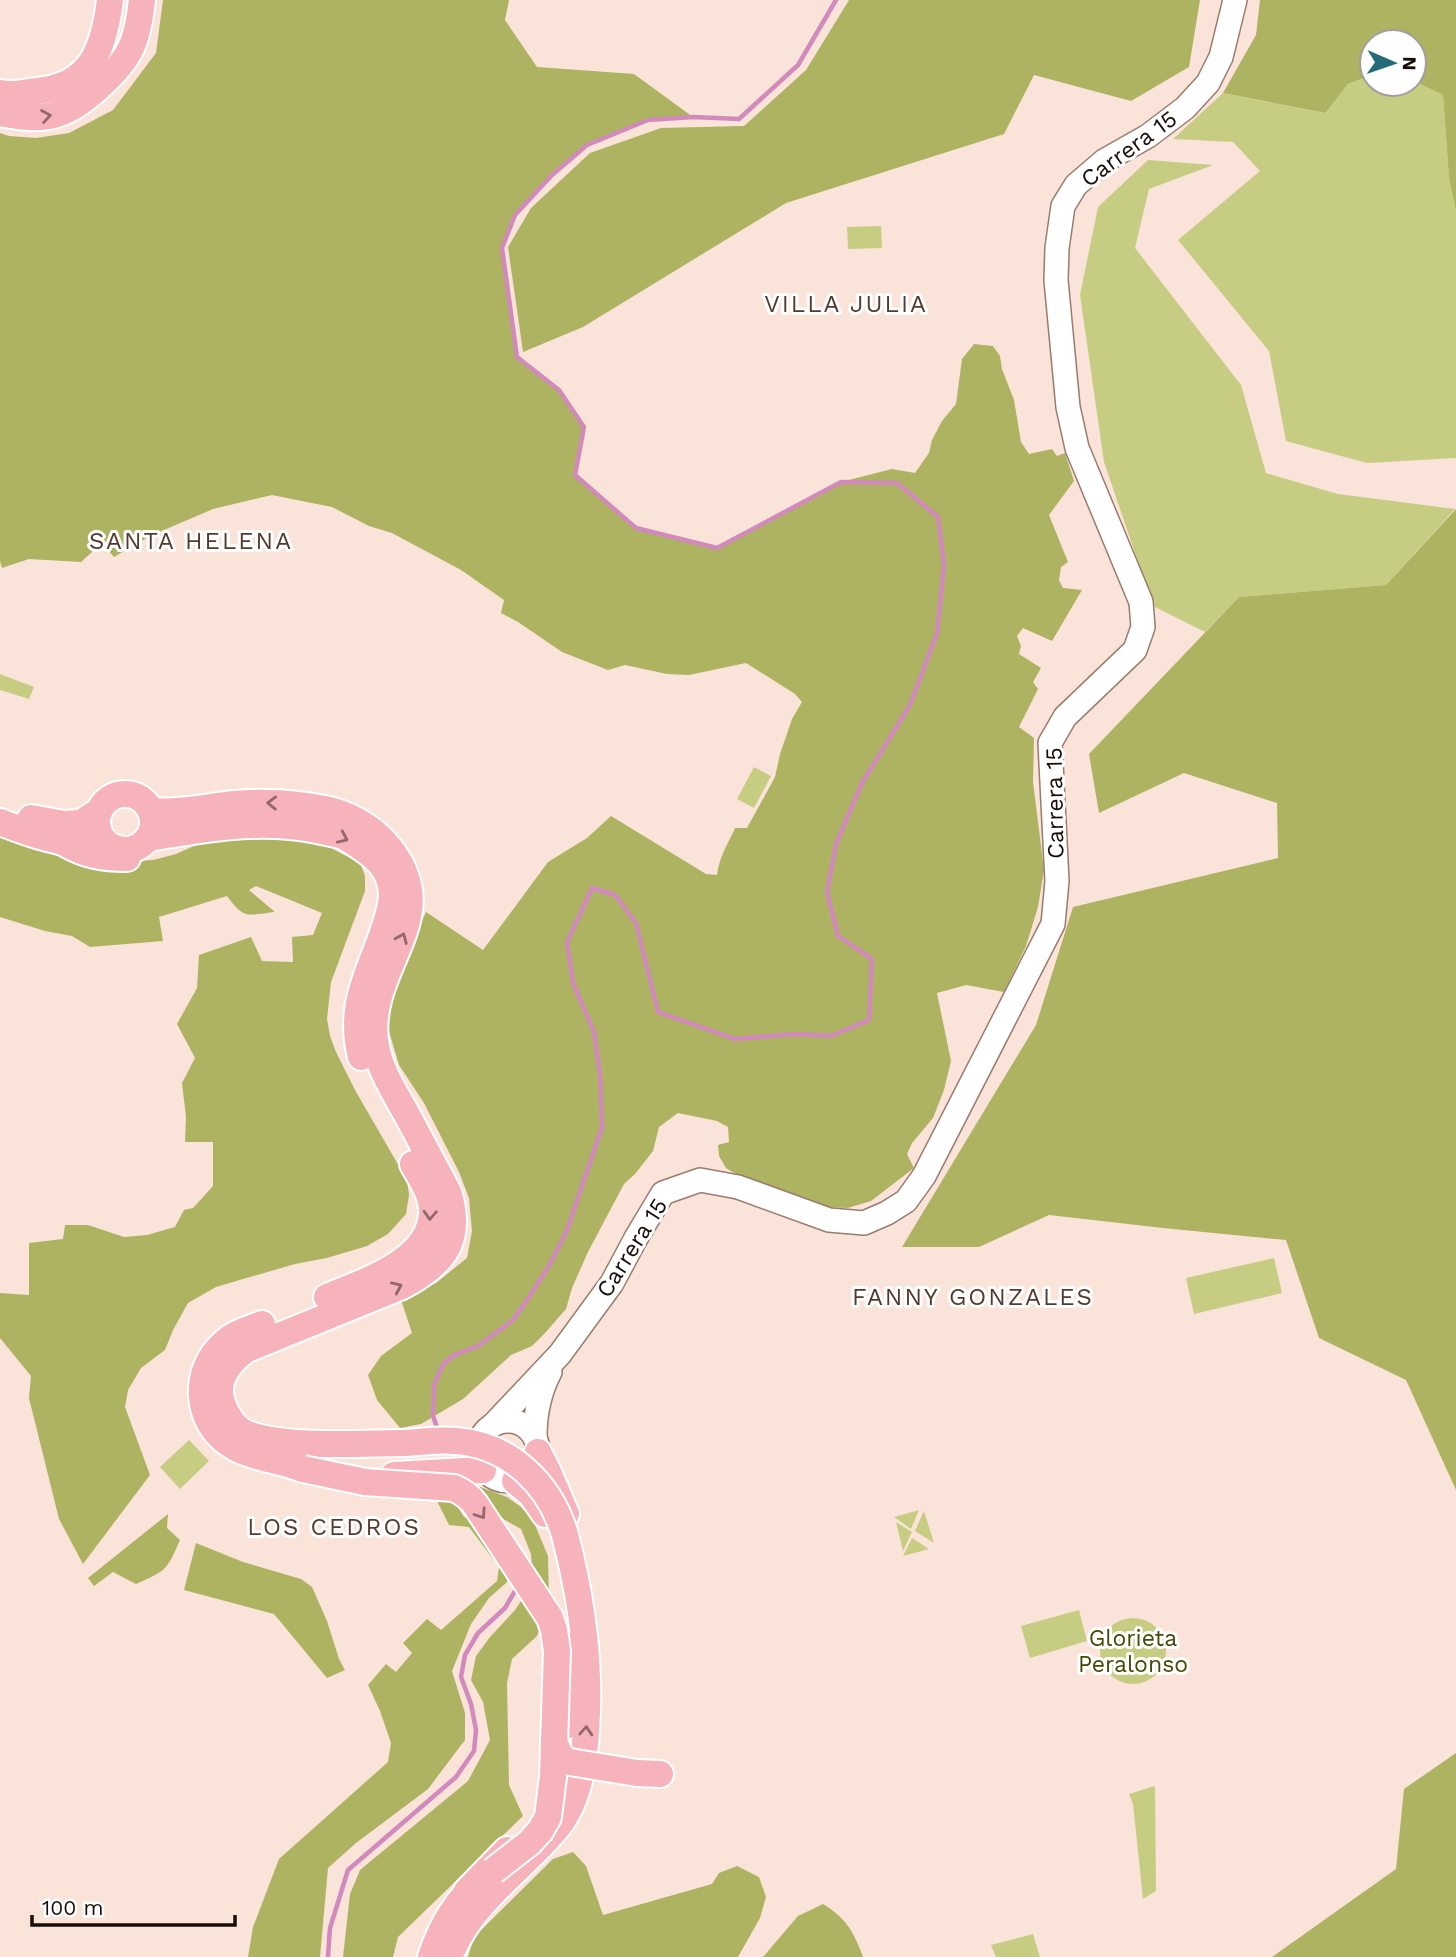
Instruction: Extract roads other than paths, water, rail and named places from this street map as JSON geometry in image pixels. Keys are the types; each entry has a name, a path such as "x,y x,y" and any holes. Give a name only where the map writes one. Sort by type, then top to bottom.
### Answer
{"main road":[{"name":"Carrera 15","path":"477,1451 560,1354 612,1283 663,1193 700,1180 738,1187 829,1220 864,1223 906,1201 924,1175 1053,924 1057,881 1050,743 1065,717 1135,650 1143,627 1141,603 1077,448 1068,407 1056,280 1063,206 1076,185 1104,161 1148,136 1185,108 1209,83 1221,57 1235,0"},
{"path":"0,93 21,95 64,86 85,71 126,2"},
{"path":"0,113 21,117 51,117 67,111 88,97 113,53 126,2"},
{"path":"0,80 35,91"},
{"path":"0,807 35,819 64,824 81,823 98,812 105,802 113,797 131,794 139,798 151,811 153,820 152,830 142,845 124,851 63,842 0,822"},
{"path":"151,811 173,813 235,804 276,802 327,809 350,817 384,841 400,863 407,879 410,904 408,919 405,932 383,980 376,1005 375,1040 383,1070 448,1192 454,1210 450,1241 439,1260 424,1275 245,1350 231,1360 223,1375 220,1397 226,1416 244,1432 295,1458 365,1482 454,1488 468,1496 550,1618 556,1651 552,1792 548,1817 529,1843 467,1891"},
{"path":"98,812 97,828 107,844 115,849"},
{"path":"148,838 228,825 274,824 341,835 379,860 388,873 392,891 391,906 363,982 357,1010 357,1040 364,1071 428,1193 432,1208 430,1226 410,1255 401,1263 223,1343 212,1355 205,1370 201,1391 203,1408 211,1426 231,1445 253,1454 295,1458 421,1458 477,1451 507,1421 520,1423 526,1427 536,1445 558,1494 589,1583 593,1610 589,1700 584,1757 576,1791 563,1820 480,1906 456,1939 449,1957"},
{"path":"63,842 80,852 105,858 134,858 164,852 228,825"},
{"name":"Carrera 15","path":"536,1445 535,1418 539,1399 545,1381 560,1354"},
{"path":"295,1458 349,1472 396,1475 421,1458 440,1440 457,1441 474,1443 505,1456 532,1476 560,1518 576,1575 583,1617 589,1700"},
{"path":"477,1451 498,1480 515,1481 529,1473 537,1460 536,1445"},
{"path":"431,1957 447,1918 467,1891 543,1814 558,1785 564,1760 572,1636 570,1588 551,1525 531,1494 515,1481"},
{"path":"554,1742 561,1757 570,1762 649,1773"}],"waterway":[{"path":"439,1433 433,1416 434,1385 443,1364 454,1355 478,1346 513,1320 529,1297 567,1230 602,1127 600,1075 594,1032 573,983 567,942 592,888 615,895 636,923 658,1012 735,1039 796,1034 831,1036 869,1020 872,959 838,936 827,892 836,844 862,783 910,705 937,633 944,565 938,517 897,483 841,482 717,548 636,528 575,475 584,427 559,390 517,357 502,248 515,215 552,175 587,145 648,120 693,117 739,119 798,65 836,0"},
{"path":"328,1957 330,1928 348,1870 456,1777 474,1751 476,1730 471,1704 461,1677 465,1655 478,1633 505,1608 518,1586"}],"district":[{"name":"VILLA JULIA","path":"846,304"},
{"name":"SANTA HELENA","path":"191,541"},
{"name":"FANNY GONZALES","path":"973,1297"},
{"name":"LOS CEDROS","path":"334,1527"}],"park label":[{"name":"Glorieta Peralonso","path":"1133,1651"}]}
